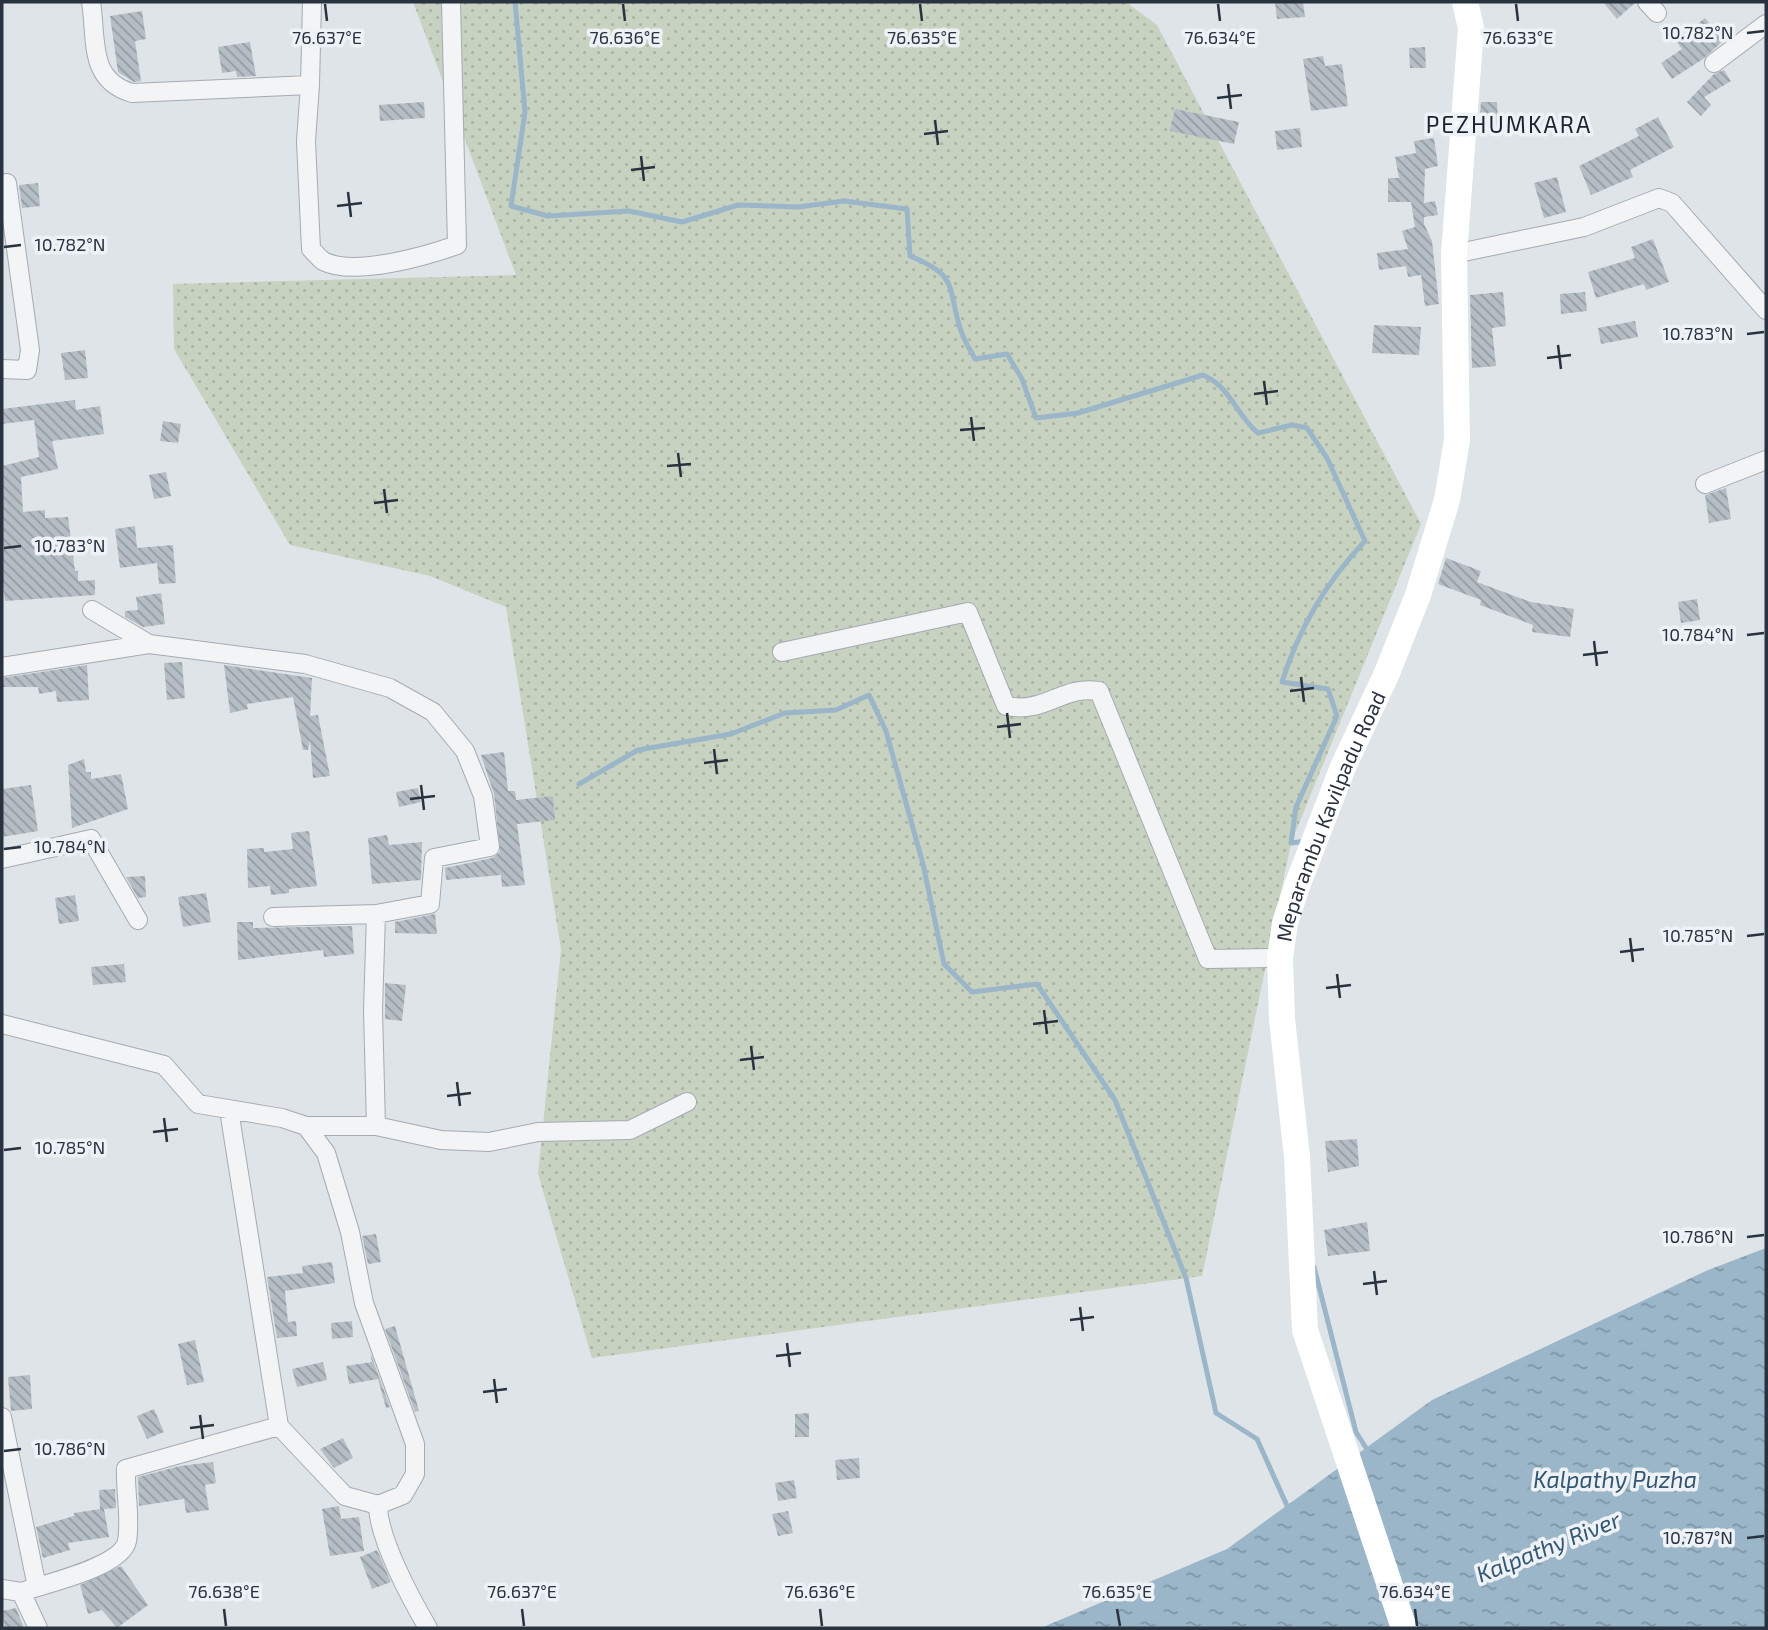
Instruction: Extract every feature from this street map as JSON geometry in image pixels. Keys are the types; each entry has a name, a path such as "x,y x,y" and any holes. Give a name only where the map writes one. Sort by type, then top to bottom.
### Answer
{"main road":[{"name":"Meparambu Kavilpadu Road","path":"1404,1628 1305,1330 1297,1157 1282,1019 1280,958 1285,923 1297,886 1343,767 1387,673 1418,595 1447,500 1457,440 1454,254 1471,28 1465,2"}],"street":[{"path":"91,2 98,65 106,79 117,88 132,93 310,85"},
{"path":"312,2 306,141 311,249 322,260 357,265 418,259 457,245 451,2"},
{"path":"1714,63 1766,24"},
{"path":"2,369 27,370 30,350 7,183"},
{"path":"1454,254 1584,228 1660,198 1672,203 1766,310"},
{"path":"1705,484 1766,460"},
{"path":"92,610 149,645"},
{"path":"782,652 968,612 1006,706 1026,710 1082,688 1099,691 1208,959 1280,958"},
{"path":"2,667 149,645 223,652 346,674 390,688 433,712 465,751 483,796 490,847 434,859 429,904 376,914 273,916"},
{"path":"2,859 91,839 138,920"},
{"path":"376,914 373,1010 376,1126"},
{"path":"2,1024 164,1065 198,1104 282,1118 306,1126 376,1126 441,1140 489,1142 538,1132 630,1129 688,1102"},
{"path":"229,1110 279,1426 345,1496 378,1505 403,1495 415,1474 415,1444 364,1303 350,1232 326,1153 306,1126"},
{"path":"2,1418 29,1590 38,1628"},
{"path":"2,1588 29,1590 74,1577 119,1554 127,1542 125,1469 279,1426"},
{"path":"378,1505 378,1521 414,1604 428,1628"}],"green space":[{"path":"413,2 1126,2 1157,25 1421,524 1291,843 1202,1276 592,1358 538,1174 561,949 506,607 430,576 290,545 174,349 173,284 516,275"}],"water":[{"name":"Kalpathy Puzha","path":"1766,1248 1766,1628 1041,1628 1227,1549 1432,1400 1708,1270"}],"building":[{"path":"1275,2 1303,2 1305,17 1277,19"},
{"path":"1603,2 1636,2 1617,19"},
{"path":"142,11 146,39 135,41 141,81 134,82 118,72 110,16"},
{"path":"1705,18 1723,41 1703,59 1672,79 1661,63 1682,49 1676,41"},
{"path":"250,42 256,76 237,77 236,71 222,73 218,47"},
{"path":"1425,47 1426,68 1410,68 1409,48"},
{"path":"1323,56 1325,66 1342,64 1348,106 1311,111 1303,59"},
{"path":"1724,70 1731,81 1704,97 1711,105 1701,116 1687,102 1714,74"},
{"path":"424,102 425,118 380,121 379,105"},
{"path":"1481,102 1497,102 1498,127 1479,127"},
{"path":"1175,109 1239,122 1234,144 1170,131"},
{"path":"1658,117 1674,147 1630,170 1633,177 1591,195 1579,166 1639,136 1635,129"},
{"path":"1300,128 1302,147 1277,150 1275,131"},
{"path":"1434,138 1438,166 1425,169 1424,203 1435,201 1438,215 1424,217 1424,224 1432,241 1439,304 1425,306 1421,275 1408,277 1406,266 1379,270 1377,253 1408,249 1402,231 1415,227 1411,202 1388,202 1388,178 1399,178 1395,157 1416,153 1414,141"},
{"path":"1557,177 1566,212 1544,218 1534,183"},
{"path":"38,183 40,206 22,208 19,185"},
{"path":"1653,239 1669,282 1646,290 1644,284 1596,298 1588,272 1635,258 1631,247"},
{"path":"1503,292 1506,326 1492,328 1496,366 1472,368 1470,295"},
{"path":"1585,292 1587,311 1561,314 1560,294"},
{"path":"1635,321 1638,337 1601,344 1598,328"},
{"path":"1374,325 1421,327 1419,355 1372,353"},
{"path":"85,350 88,378 65,380 61,353"},
{"path":"75,400 76,410 100,406 104,434 52,441 58,469 21,477 23,512 45,510 45,518 68,517 78,581 95,580 95,595 5,601 2,579 2,466 39,457 34,420 2,424 2,409"},
{"path":"163,421 181,424 178,443 160,441"},
{"path":"166,472 171,496 154,499 149,475"},
{"path":"1726,488 1731,519 1709,523 1705,495"},
{"path":"135,526 137,548 173,545 176,583 159,584 157,563 120,568 115,529"},
{"path":"1446,558 1481,571 1477,582 1531,602 1574,609 1570,637 1532,632 1533,625 1480,605 1481,600 1438,584"},
{"path":"161,593 165,624 143,627 125,617 125,611 138,610 136,597"},
{"path":"1697,599 1700,620 1681,623 1678,602"},
{"path":"182,662 185,698 167,700 164,663"},
{"path":"87,665 89,700 57,702 56,691 39,694 38,687 2,687 2,678"},
{"path":"224,665 312,678 310,716 318,715 330,776 313,778 310,740 308,750 303,750 293,697 247,704 248,709 230,713"},
{"path":"504,752 508,791 515,791 516,800 553,796 555,820 517,824 525,885 502,887 501,875 446,880 445,868 492,858 500,852 494,794 481,755"},
{"path":"84,759 86,772 91,772 91,779 121,774 128,809 72,828 68,765"},
{"path":"31,785 38,831 2,837 2,789"},
{"path":"418,788 421,802 399,807 396,792"},
{"path":"309,831 317,886 289,889 289,893 271,895 270,886 248,888 247,849 264,848 264,852 293,849 291,833"},
{"path":"387,835 389,845 422,842 421,880 372,884 368,838"},
{"path":"145,876 146,897 138,898 126,877"},
{"path":"206,893 211,922 183,927 178,897"},
{"path":"75,895 79,921 59,924 55,898"},
{"path":"435,914 437,934 395,933 395,922"},
{"path":"237,922 253,922 253,928 352,926 354,954 324,957 323,950 238,960"},
{"path":"124,964 126,982 93,985 91,967"},
{"path":"385,983 406,985 402,1021 385,1019"},
{"path":"1357,1139 1359,1166 1328,1172 1325,1141"},
{"path":"1367,1222 1370,1251 1328,1256 1324,1230"},
{"path":"376,1234 381,1262 368,1264 362,1236"},
{"path":"332,1262 335,1283 285,1291 288,1322 296,1321 297,1336 277,1338 267,1277 303,1273 302,1266"},
{"path":"352,1321 353,1337 332,1339 331,1323"},
{"path":"395,1326 419,1411 415,1412 385,1329"},
{"path":"195,1340 204,1382 187,1385 178,1344"},
{"path":"370,1352 390,1407 386,1408 378,1379 349,1384 346,1366 372,1362"},
{"path":"323,1362 327,1380 297,1387 292,1369"},
{"path":"30,1375 32,1409 11,1411 8,1377"},
{"path":"154,1409 164,1432 147,1439 137,1416"},
{"path":"809,1413 809,1437 795,1437 795,1414"},
{"path":"343,1438 353,1458 334,1468 320,1449"},
{"path":"859,1458 860,1478 837,1480 835,1460"},
{"path":"213,1462 216,1483 205,1485 209,1510 186,1513 184,1499 139,1506 138,1477 180,1466"},
{"path":"794,1480 797,1498 778,1501 775,1483"},
{"path":"115,1489 116,1508 104,1509 109,1537 68,1543 70,1550 43,1558 36,1527 74,1516 74,1513 100,1509 99,1490"},
{"path":"339,1506 341,1519 359,1517 364,1551 330,1556 322,1509"},
{"path":"788,1511 793,1533 778,1536 772,1514"},
{"path":"377,1550 391,1582 372,1589 360,1557"},
{"path":"121,1566 148,1605 117,1628 102,1610 88,1614 80,1585"},
{"path":"16,1608 24,1628 5,1628 2,1611"}],"waterway":[{"path":"515,2 525,112 511,206 548,216 629,211 682,222 738,205 798,207 844,201 907,209 910,256 944,276 961,332 975,359 1007,354 1022,379 1036,418 1078,413 1203,375 1221,387 1258,433 1292,425 1307,428 1327,458 1365,541 1338,573 1315,607 1305,624 1282,682 1328,689 1337,716 1296,807 1291,843 1306,841"},
{"path":"579,784 638,750 731,734 785,713 836,710 869,695 886,731 923,864 944,964 972,992 1037,984 1115,1100 1186,1278 1216,1413 1257,1439 1289,1510"},
{"path":"1314,1267 1356,1432 1368,1451"}],"district":[{"name":"PEZHUMKARA","path":"1509,124"}],"water label":[{"name":"Kalpathy River","path":"1548,1546"}]}
